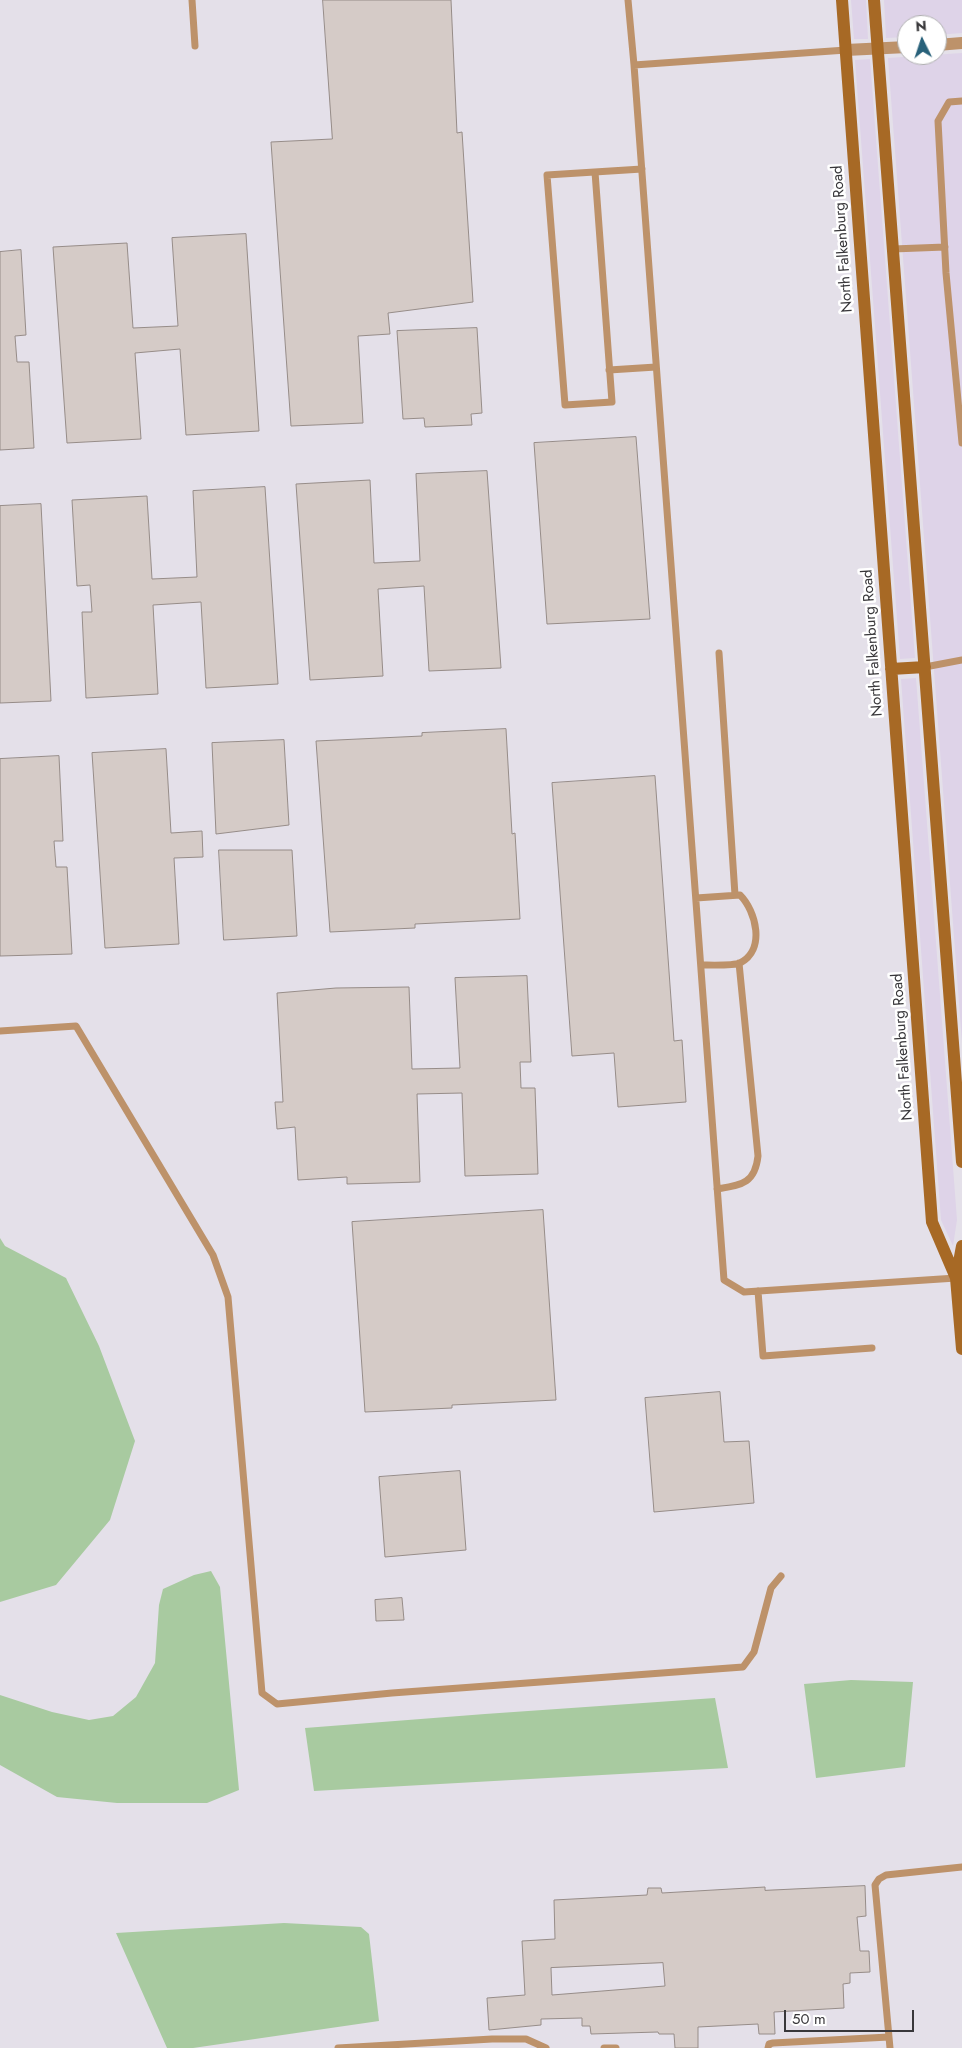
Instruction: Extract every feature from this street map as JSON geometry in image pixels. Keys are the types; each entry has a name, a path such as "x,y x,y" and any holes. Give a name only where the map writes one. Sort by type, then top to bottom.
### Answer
{"street":[{"name":"North Falkenburg Road","path":"842,0 932,1222 959,1278"},
{"path":"874,0 925,667 959,1075 962,1162"},
{"path":"947,44 962,43"},
{"path":"846,50 897,47"},
{"path":"891,669 925,667"},
{"name":"North Falkenburg Road","path":"962,1246 959,1278 962,1349"}],"lane":[{"path":"192,0 196,46"},
{"path":"628,0 724,1280 744,1292 959,1278"},
{"path":"634,65 846,50"},
{"path":"962,101 949,102 938,121 945,247 962,443"},
{"path":"594,172 612,402 565,405 547,175 594,172 642,169"},
{"path":"893,249 945,247"},
{"path":"609,370 656,367"},
{"path":"720,653 735,895"},
{"path":"925,667 962,660"},
{"path":"696,898 740,895 746,901 753,914 756,928 755,944 749,955 739,964 701,965"},
{"path":"717,1189 740,1186 750,1178 757,1168 758,1156 739,964"},
{"path":"0,1031 76,1026 213,1255 228,1297 262,1693 277,1704 392,1693 742,1667 754,1652 771,1588 781,1576"},
{"path":"758,1291 763,1356 872,1348"},
{"path":"890,2048 875,1885 879,1879 886,1875 962,1867"},
{"path":"338,2048 492,2038 526,2039 546,2048"},
{"path":"768,2048 769,2044 773,2043 889,2038"},
{"path":"604,2048 616,2048"}],"shaded area":[{"path":"851,0 866,0 868,39 854,39"},
{"path":"884,0 962,0 962,33 947,34 947,15 897,15 897,37 886,38"},
{"path":"962,53 962,1043 888,58 897,57 897,65 947,65 947,54"},
{"path":"870,59 915,658 900,659 855,60"},
{"path":"916,678 957,1220 953,1246 941,1220 901,679"}],"green space":[{"path":"0,1238 5,1246 66,1278 99,1346 135,1441 110,1520 56,1585 0,1602"},
{"path":"211,1571 220,1587 239,1790 207,1803 117,1803 57,1797 0,1765 0,1695 52,1712 89,1720 113,1716 136,1697 155,1663 159,1605 163,1589 194,1575"},
{"path":"851,1680 913,1682 905,1767 816,1778 804,1684"},
{"path":"715,1698 728,1768 314,1791 305,1728"},
{"path":"284,1923 361,1927 369,1934 379,2021 193,2048 167,2048 116,1933"}],"building":[{"path":"323,0 451,0 457,133 462,132 473,302 388,313 390,334 358,336 363,423 291,426 271,142 332,139"},
{"path":"246,234 259,431 186,435 180,349 135,353 141,439 67,443 53,247 127,243 133,328 178,326 172,238"},
{"path":"21,250 26,335 15,336 17,362 29,362 34,448 0,450 0,252"},
{"path":"477,328 482,413 471,414 472,425 425,427 424,418 403,419 397,331"},
{"path":"636,437 650,619 547,624 534,443"},
{"path":"487,471 501,668 429,671 424,586 378,589 383,676 310,680 296,484 370,480 374,563 420,561 416,474"},
{"path":"265,487 278,684 206,688 201,602 153,605 158,694 86,698 82,612 92,612 90,585 77,586 72,500 147,496 152,579 197,577 193,491"},
{"path":"41,504 51,701 0,703 0,506"},
{"path":"506,729 512,834 515,833 520,919 415,924 415,928 330,932 316,741 422,736 422,733"},
{"path":"284,740 289,825 216,834 212,743"},
{"path":"166,749 171,833 202,831 203,857 174,858 179,944 105,948 92,753"},
{"path":"59,756 63,841 54,841 56,867 67,867 72,954 0,956 0,759"},
{"path":"655,776 674,1041 682,1040 686,1102 618,1107 614,1053 572,1056 552,783"},
{"path":"219,850 292,850 297,936 224,940"},
{"path":"527,976 531,1062 520,1062 521,1088 535,1088 538,1174 465,1176 462,1093 417,1094 420,1182 347,1184 347,1177 298,1180 295,1127 277,1129 275,1102 283,1102 277,993 336,988 409,987 412,1069 460,1068 455,978"},
{"path":"543,1210 556,1400 452,1405 452,1408 365,1412 352,1222"},
{"path":"720,1392 724,1442 749,1441 754,1503 654,1512 645,1398"},
{"path":"460,1471 466,1550 385,1557 379,1477"},
{"path":"402,1598 404,1620 376,1621 375,1600"},
{"path":"865,1886 866,1916 857,1917 860,1951 869,1951 870,1972 850,1973 850,1983 843,1984 844,2008 774,2012 775,2034 759,2034 758,2024 698,2027 698,2048 675,2048 674,2034 659,2034 658,2032 591,2034 590,2026 582,2026 582,2018 541,2019 541,2025 489,2030 487,1998 525,1995 522,1941 555,1939 554,1900 647,1895 648,1888 661,1888 662,1893 765,1887 765,1890","holes":["663,1963 665,1986 552,1995 551,1968"]}]}
